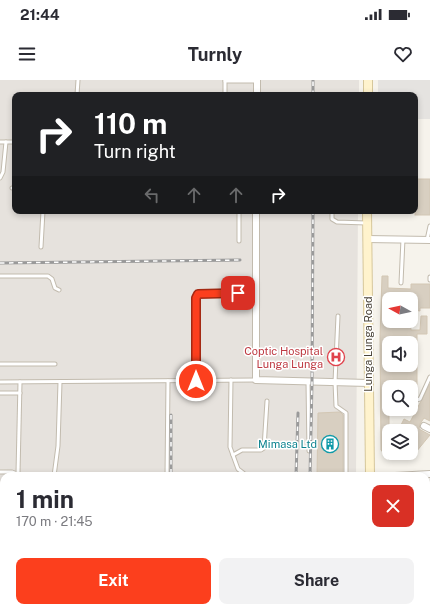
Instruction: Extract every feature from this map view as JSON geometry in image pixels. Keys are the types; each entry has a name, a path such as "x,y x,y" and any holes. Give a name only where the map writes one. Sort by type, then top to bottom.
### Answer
{"main road":[{"path":"368,80 368,92"},
{"name":"Lunga Lunga Road","path":"368,214 370,472"}],"street":[{"path":"257,81 257,92"},
{"path":"256,214 256,380 368,383"},
{"path":"367,239 428,240"}],"lane":[{"path":"77,92 78,80"},
{"path":"225,92 225,80 257,81"},
{"path":"0,142 12,142"},
{"path":"0,178 3,172 6,142"},
{"path":"41,248 43,214"},
{"path":"239,214 239,241"},
{"path":"332,214 332,219 337,222 367,223"},
{"path":"428,240 430,226"},
{"path":"401,284 403,239"},
{"path":"0,276 48,276 52,279 54,288 59,290"},
{"path":"196,381 196,298 198,294 238,293"},
{"path":"338,316 335,382 336,406 346,413 346,472"},
{"path":"0,364 55,364"},
{"path":"418,400 420,399 430,377"},
{"path":"231,380 230,447 238,468 242,472"},
{"path":"0,382 256,380"},
{"path":"167,472 168,381"},
{"path":"18,472 20,382"},
{"path":"55,472 58,446 60,382"},
{"path":"308,382 309,451"},
{"path":"0,393 20,394"},
{"path":"233,455 242,450 261,450 264,448 267,402"}],"shaded area":[{"path":"0,80 359,80 359,92 12,92 12,214 358,214 356,472 0,472"},
{"path":"378,80 430,80 430,119 418,119 418,92 378,92"}],"building":[{"path":"418,179 430,179 430,215 415,215 418,214"},
{"path":"382,276 388,276 388,288 411,289 411,284 430,284 430,308 420,308 420,311 418,311 418,292 382,292 382,328 411,328 411,330 420,330 421,316 427,316 427,334 417,334 417,336 382,336 382,372 417,372 417,380 382,380 382,416 389,416 389,424 382,424 382,451 380,337"},
{"path":"430,384 430,421 424,418 419,429 430,435 418,450 418,424 402,424 404,419 410,422 413,416 418,416 418,407"},
{"name":"Mimasa Ltd","path":"340,412 343,415 343,472 317,472 318,413"}],"railway":[{"path":"313,80 313,92"},
{"path":"310,472 313,214"},
{"path":"0,263 240,260"},
{"path":"296,472 298,413"},
{"path":"171,415 171,472"}],"place":[{"name":"Coptic Hospital Lunga Lunga","path":"336,357"},
{"name":"Mimasa Ltd","path":"330,444"}],"route":[{"path":"196,381 196,298 198,294 238,293"}]}
